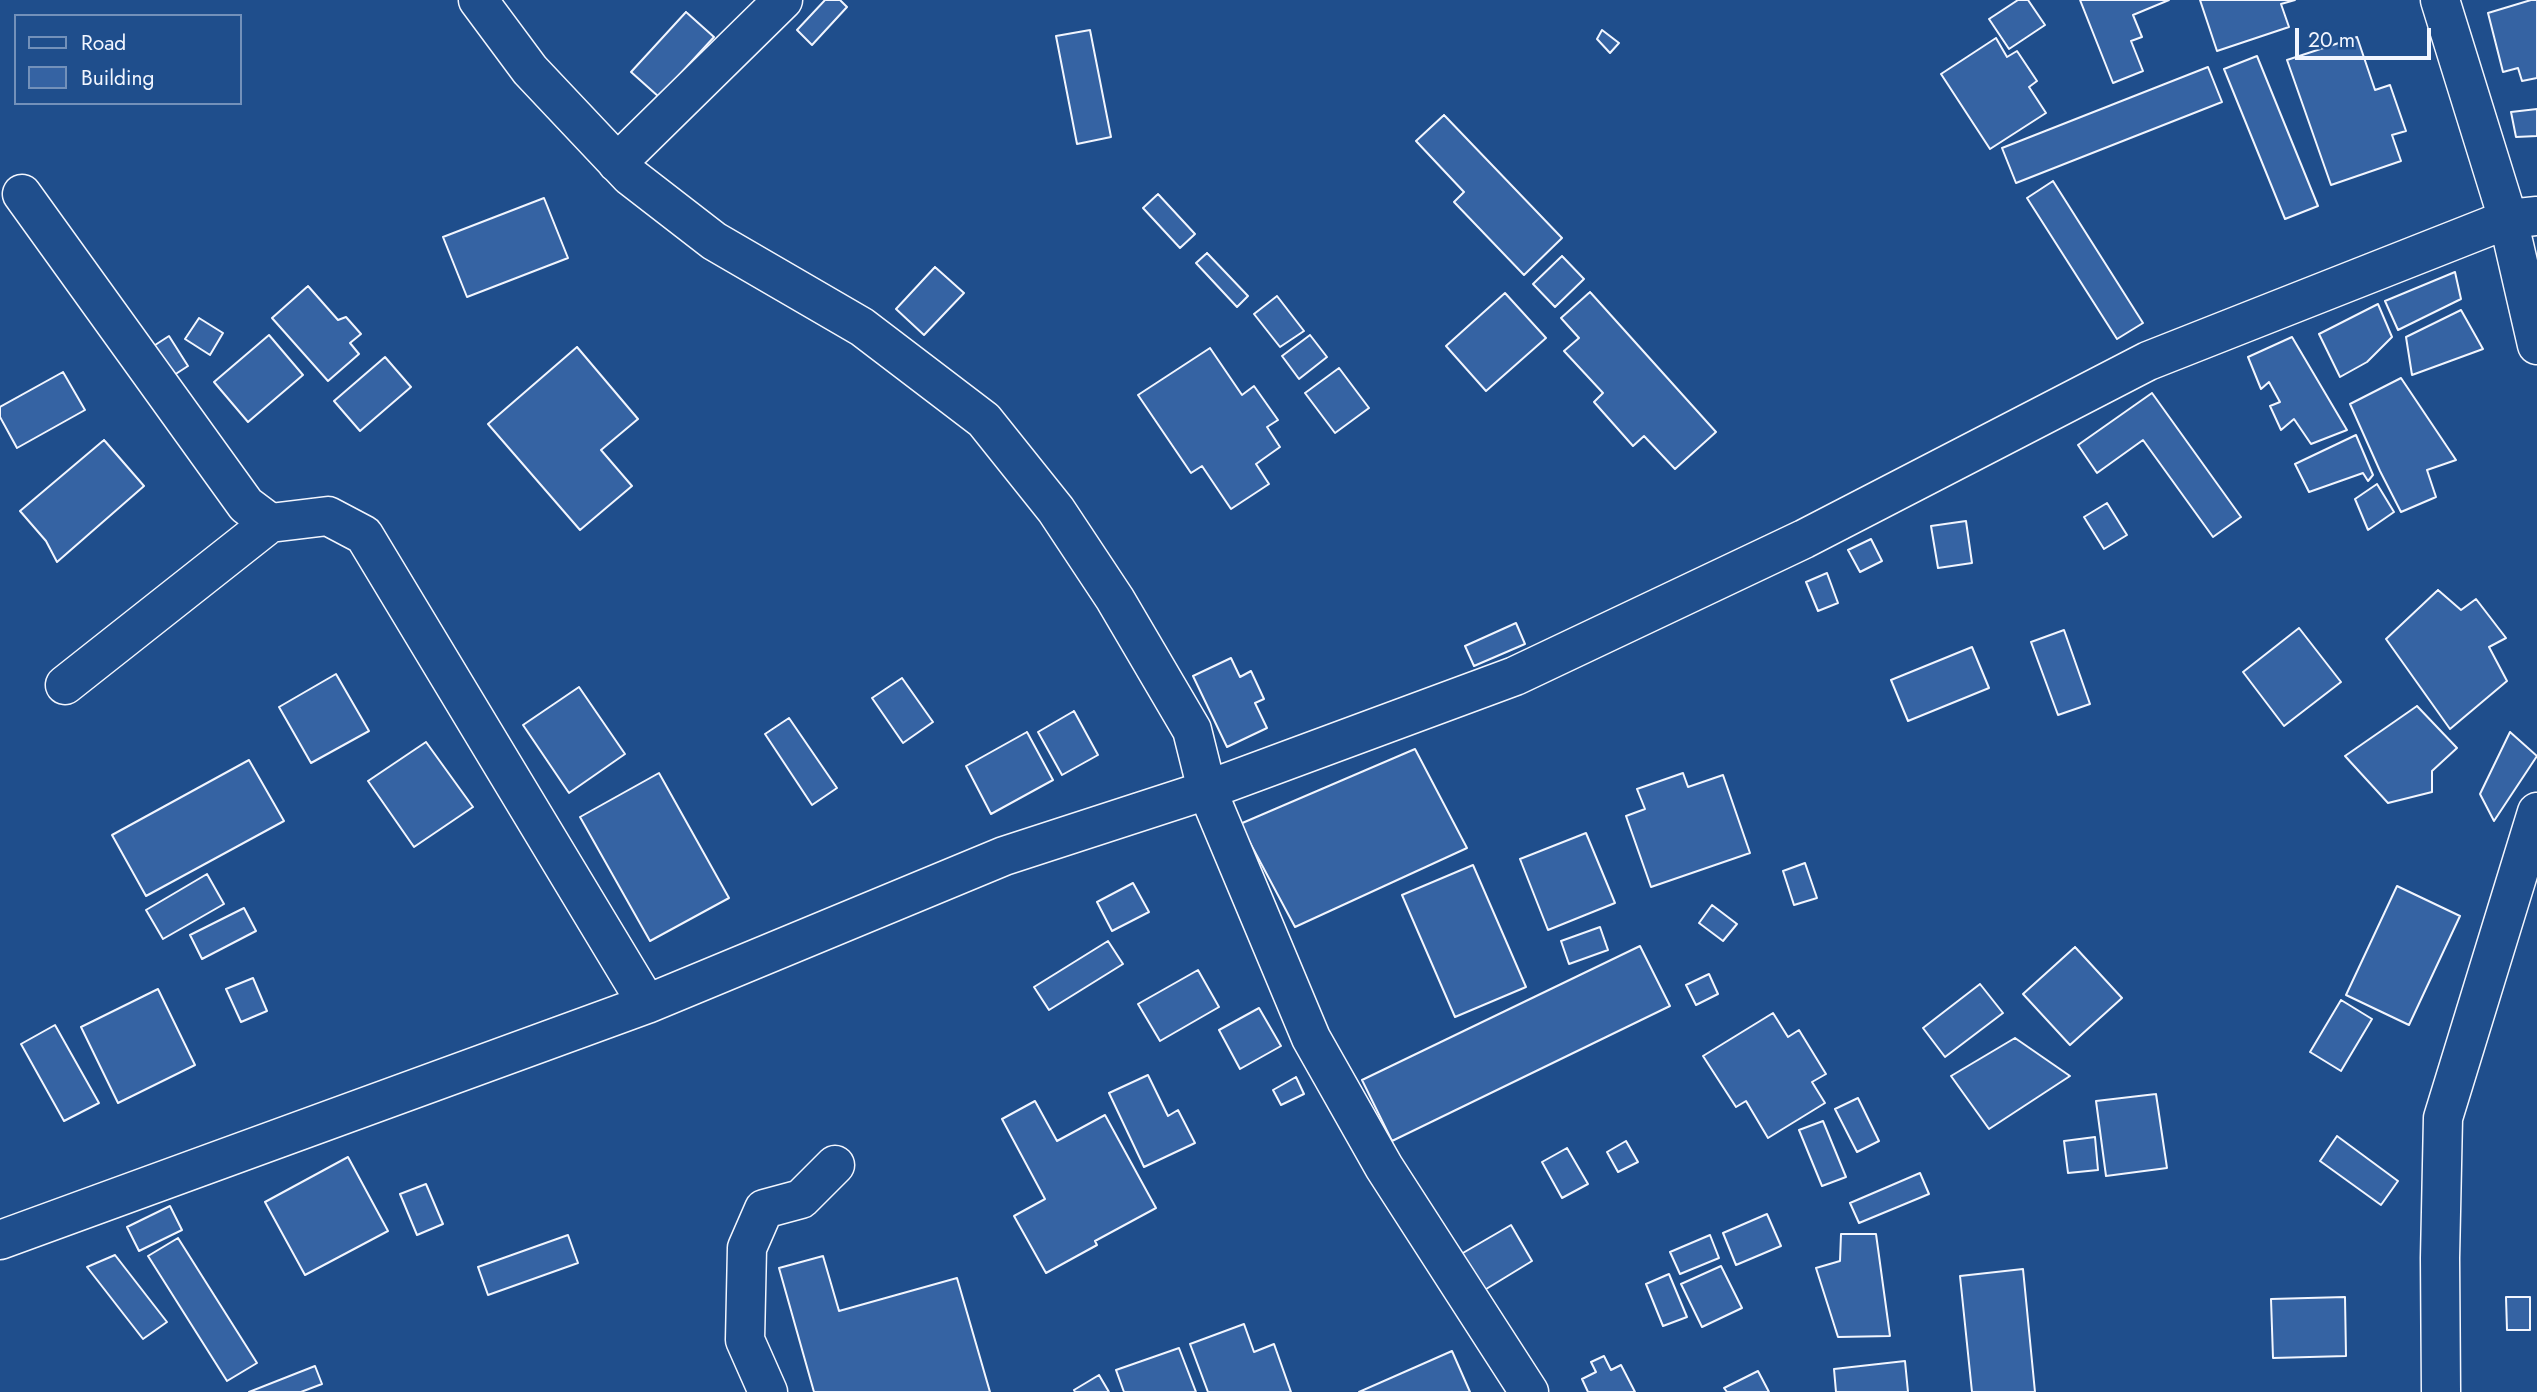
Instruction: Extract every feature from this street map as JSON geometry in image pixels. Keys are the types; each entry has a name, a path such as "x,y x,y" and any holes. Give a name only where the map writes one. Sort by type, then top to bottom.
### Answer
{"street":[{"path":"478,0 530,70 630,176 714,241 862,327 984,420 1056,510 1115,599 1192,730 1207,790 1311,1038 1384,1167 1528,1392"},
{"path":"617,163 783,0"},
{"path":"2440,0 2523,218 2537,345"},
{"path":"22,194 246,505 270,523"},
{"path":"0,1240 647,1004 1004,856 1207,790 1515,677 1804,539 2148,361 2523,218"},
{"path":"65,685 270,523 328,516 364,535 647,1004"},
{"path":"2441,1392 2442,1118 2537,812"},
{"path":"768,1392 745,1340 747,1248 764,1209 801,1199 835,1165"}],"building":[{"path":"825,0 840,0 847,7 812,45 797,30"},
{"path":"2018,0 2028,0 2045,25 2009,49 1989,19"},
{"path":"2080,0 2169,0 2133,15 2142,37 2131,41 2143,71 2113,83"},
{"path":"2200,0 2295,0 2281,4 2289,27 2217,51"},
{"path":"2537,0 2537,78 2522,81 2518,68 2503,72 2488,13"},
{"path":"686,12 714,37 659,97 631,72"},
{"path":"1090,30 1111,137 1077,144 1056,36"},
{"path":"1602,30 1619,43 1610,53 1597,39"},
{"path":"2357,37 2375,90 2390,85 2406,131 2392,135 2401,161 2331,185 2287,60"},
{"path":"1996,38 2007,57 2017,51 2037,81 2029,87 2046,113 1990,149 1941,74"},
{"path":"2257,56 2318,206 2285,219 2224,69"},
{"path":"2208,67 2222,102 2016,183 2002,148"},
{"path":"2537,109 2537,136 2516,137 2511,112"},
{"path":"1444,115 1562,238 1524,275 1454,202 1464,192 1416,141"},
{"path":"2053,181 2143,323 2117,339 2027,198"},
{"path":"1158,194 1195,234 1180,248 1143,208"},
{"path":"544,198 568,258 467,297 443,237"},
{"path":"1207,253 1248,296 1237,307 1196,263"},
{"path":"1562,256 1584,279 1555,307 1533,284"},
{"path":"935,267 964,293 924,335 896,309"},
{"path":"2455,272 2461,299 2398,330 2385,301"},
{"path":"308,286 338,320 346,317 361,334 350,343 359,354 328,381 272,318"},
{"path":"1590,292 1716,432 1675,469 1644,436 1633,446 1594,402 1603,393 1564,351 1579,338 1561,318"},
{"path":"1505,293 1546,338 1486,391 1446,346"},
{"path":"1277,296 1304,331 1280,347 1254,314"},
{"path":"2378,304 2392,337 2367,362 2340,377 2319,334"},
{"path":"2461,310 2483,349 2412,375 2406,337"},
{"path":"199,318 223,333 210,355 185,339"},
{"path":"269,335 303,375 248,422 214,382"},
{"path":"1310,335 1327,357 1299,379 1282,356"},
{"path":"169,336 188,366 171,377 152,347"},
{"path":"2292,337 2347,430 2311,444 2294,419 2281,430 2270,406 2280,402 2269,382 2261,389 2248,357"},
{"path":"577,347 638,419 601,450 632,486 580,530 488,424"},
{"path":"1210,348 1242,395 1254,386 1278,420 1267,427 1280,447 1256,464 1269,484 1231,509 1202,466 1191,473 1138,395"},
{"path":"385,357 411,387 360,431 334,401"},
{"path":"1339,368 1369,408 1335,433 1305,393"},
{"path":"63,372 85,410 17,448 0,417 0,407"},
{"path":"2401,378 2456,460 2427,470 2436,497 2401,512 2350,404"},
{"path":"2152,393 2241,517 2213,537 2143,440 2097,473 2078,445"},
{"path":"2356,435 2373,475 2368,481 2363,473 2309,492 2295,464"},
{"path":"104,440 144,486 57,562 46,541 20,511"},
{"path":"2377,484 2394,512 2368,530 2355,499"},
{"path":"2107,503 2127,535 2104,549 2084,517"},
{"path":"1966,521 1972,563 1938,568 1931,526"},
{"path":"1871,539 1882,561 1860,572 1848,550"},
{"path":"1827,573 1838,603 1818,611 1806,582"},
{"path":"2438,590 2461,610 2476,599 2506,638 2489,647 2507,681 2450,729 2386,639"},
{"path":"1516,623 1525,644 1474,666 1465,646"},
{"path":"2299,628 2341,682 2284,726 2243,672"},
{"path":"2064,630 2090,704 2058,715 2031,642"},
{"path":"1972,647 1989,688 1908,721 1891,680"},
{"path":"1231,658 1240,677 1251,671 1264,699 1255,703 1267,728 1227,747 1193,676"},
{"path":"336,674 369,731 311,763 279,707"},
{"path":"902,678 933,722 903,743 872,698"},
{"path":"579,687 625,754 569,793 523,725"},
{"path":"2417,706 2457,748 2432,771 2432,792 2388,803 2345,756"},
{"path":"1074,711 1098,755 1062,775 1038,732"},
{"path":"789,718 837,788 812,805 765,734"},
{"path":"1027,732 1053,780 991,814 966,766"},
{"path":"2510,732 2537,756 2494,821 2480,794"},
{"path":"426,742 473,807 414,847 368,781"},
{"path":"1415,749 1467,848 1295,927 1240,824"},
{"path":"249,760 284,821 146,896 112,835"},
{"path":"659,773 729,898 650,941 580,817"},
{"path":"1683,773 1688,787 1723,775 1750,853 1651,887 1626,816 1645,809 1637,789"},
{"path":"1586,833 1615,903 1548,930 1520,859"},
{"path":"1805,863 1817,898 1794,905 1783,871"},
{"path":"1473,865 1526,987 1455,1017 1402,895"},
{"path":"207,874 224,904 163,939 146,910"},
{"path":"1133,883 1149,912 1112,931 1097,902"},
{"path":"2397,886 2460,916 2409,1025 2346,995"},
{"path":"1712,905 1737,924 1723,941 1699,923"},
{"path":"244,908 256,931 202,959 190,935"},
{"path":"1600,927 1608,950 1569,964 1561,941"},
{"path":"1108,941 1123,964 1049,1010 1034,987"},
{"path":"1640,946 1670,1006 1392,1141 1362,1080"},
{"path":"2075,947 2122,998 2070,1045 2023,994"},
{"path":"1198,970 1219,1007 1160,1041 1138,1004"},
{"path":"1709,974 1718,994 1696,1005 1686,985"},
{"path":"253,978 267,1011 241,1022 226,989"},
{"path":"1980,984 2003,1013 1945,1057 1923,1028"},
{"path":"158,989 195,1065 118,1103 81,1027"},
{"path":"2341,1000 2372,1019 2341,1071 2310,1052"},
{"path":"1259,1008 1281,1046 1240,1069 1219,1030"},
{"path":"1773,1013 1788,1037 1799,1030 1826,1074 1812,1082 1825,1103 1768,1138 1746,1101 1736,1107 1703,1056"},
{"path":"55,1025 99,1103 64,1121 21,1044"},
{"path":"2015,1038 2070,1076 1989,1129 1951,1076"},
{"path":"1148,1075 1168,1116 1178,1110 1195,1143 1144,1167 1109,1093"},
{"path":"1296,1077 1304,1094 1281,1105 1273,1090"},
{"path":"2156,1094 2167,1168 2106,1176 2096,1101"},
{"path":"1858,1098 1879,1141 1857,1152 1835,1109"},
{"path":"1035,1101 1057,1141 1105,1115 1156,1208 1095,1241 1097,1245 1046,1273 1014,1216 1045,1199 1002,1119"},
{"path":"1823,1121 1846,1177 1822,1186 1799,1130"},
{"path":"2337,1136 2398,1181 2381,1205 2320,1161"},
{"path":"2095,1137 2098,1170 2068,1173 2064,1141"},
{"path":"1626,1141 1638,1162 1618,1172 1607,1152"},
{"path":"1567,1148 1588,1184 1562,1198 1542,1162"},
{"path":"348,1157 388,1231 305,1275 265,1202"},
{"path":"1920,1173 1929,1194 1859,1223 1850,1203"},
{"path":"426,1184 443,1224 417,1235 400,1194"},
{"path":"170,1206 182,1230 139,1251 127,1227"},
{"path":"1767,1214 1781,1246 1736,1265 1723,1233"},
{"path":"1511,1225 1532,1261 1478,1294 1456,1257"},
{"path":"1841,1234 1876,1234 1890,1336 1838,1337 1816,1268 1840,1261"},
{"path":"568,1235 578,1263 488,1295 478,1267"},
{"path":"1710,1235 1719,1258 1680,1274 1670,1252"},
{"path":"178,1238 257,1363 227,1381 148,1256"},
{"path":"115,1255 167,1322 143,1339 87,1267"},
{"path":"823,1256 839,1311 957,1278 990,1392 814,1392 779,1268"},
{"path":"1721,1266 1742,1308 1702,1327 1681,1284"},
{"path":"2023,1269 2035,1392 1972,1392 1960,1276"},
{"path":"1669,1274 1687,1317 1663,1326 1646,1284"},
{"path":"2345,1297 2346,1356 2273,1358 2271,1299"},
{"path":"2506,1297 2530,1297 2530,1330 2507,1330"},
{"path":"1244,1324 1254,1352 1274,1344 1291,1392 1208,1392 1190,1344"},
{"path":"1179,1348 1196,1392 1124,1392 1116,1370"},
{"path":"1452,1351 1470,1392 1359,1392"},
{"path":"1604,1356 1611,1370 1621,1365 1635,1392 1588,1392 1582,1379 1596,1372 1591,1362"},
{"path":"1905,1361 1908,1392 1836,1392 1834,1369"},
{"path":"315,1366 322,1384 301,1392 249,1392"},
{"path":"1758,1371 1769,1392 1727,1392 1724,1388"},
{"path":"1099,1375 1109,1392 1075,1392 1074,1390"}]}
